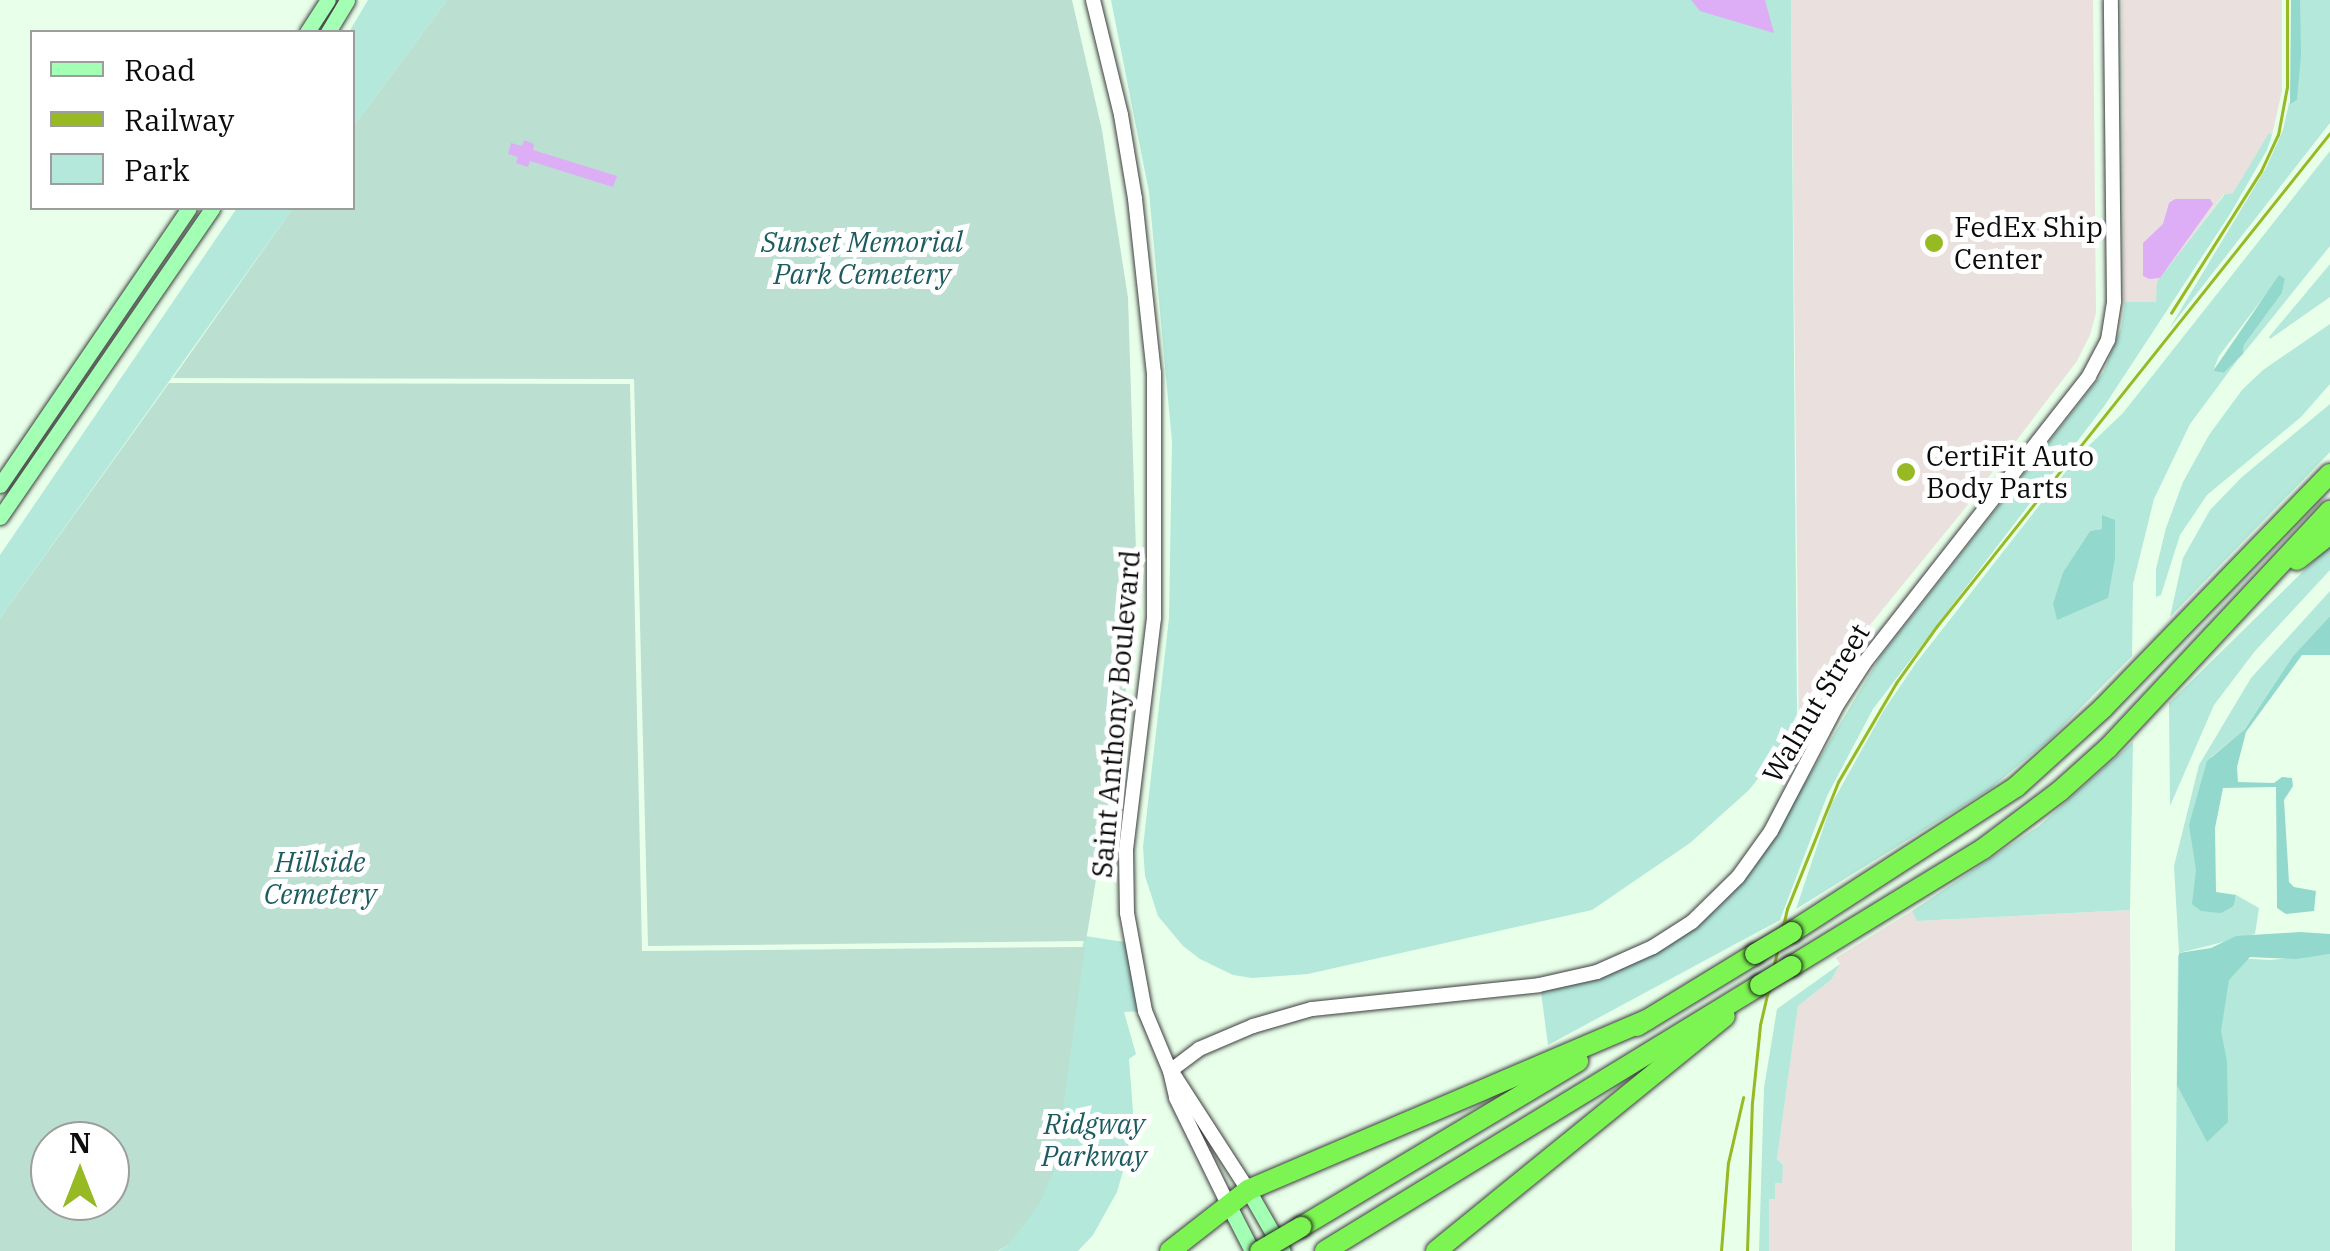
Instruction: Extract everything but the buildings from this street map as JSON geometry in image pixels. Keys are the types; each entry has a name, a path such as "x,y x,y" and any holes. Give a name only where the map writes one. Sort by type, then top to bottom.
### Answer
{"highway":[{"path":"1260,1251 1755,954 2016,787 2122,689 2330,474"},
{"path":"1325,1251 1901,900 2022,821 2108,748 2330,511"},
{"path":"2242,607 2330,534"},
{"path":"1436,1251 1682,1055 1760,985"},
{"path":"1170,1251 1248,1190 1647,1020"}],"main road":[{"path":"307,30 328,0"},
{"path":"329,30 348,0"},
{"path":"0,484 189,210"},
{"path":"0,517 211,210"},
{"name":"Saint Anthony Boulevard","path":"1248,1190 1282,1251"},
{"name":"Saint Anthony Boulevard","path":"1228,1204 1252,1251"}],"street":[{"name":"Saint Anthony Boulevard","path":"1093,0 1129,165 1154,373 1154,618 1125,882 1135,977 1170,1070 1176,1098 1228,1204"},
{"name":"Walnut Street","path":"1170,1070 1200,1048 1253,1026 1312,1010 1539,985 1598,972 1654,947 1692,922 1738,877 1771,831 1837,705 1865,662 2089,376 2103,350 2114,301 2111,0"},
{"name":"Saint Anthony Boulevard","path":"1170,1070 1248,1190"}],"shaded area":[{"path":"1691,0 1765,0 1774,33 1700,11"},
{"path":"1791,0 2093,0 2096,313 2090,335 2077,361 1962,512 1852,647 1799,740"},
{"path":"2122,0 2282,0 2282,91 2272,135 2269,134 2233,193 2224,194 2158,282 2156,302 2124,304"},
{"path":"2291,0 2300,0 2301,55 2297,100 2290,104"},
{"path":"524,140 534,144 533,150 617,176 613,187 530,161 528,167 516,163 518,157 508,154 511,143 522,146"},
{"path":"2175,199 2210,199 2213,204 2160,278 2149,279 2143,276 2143,243 2163,224 2169,203"},
{"path":"2279,275 2285,279 2282,293 2244,345 2243,354 2224,373 2213,371"},
{"path":"2102,515 2115,520 2115,558 2108,598 2057,620 2053,603 2063,572 2090,531 2102,529"},
{"path":"2330,616 2330,655 2302,655 2246,732 2237,767 2238,782 2274,783 2282,777 2292,778 2293,786 2284,800 2289,882 2294,887 2316,891 2314,911 2286,914 2277,908 2276,787 2223,788 2215,828 2216,892 2236,895 2234,906 2221,913 2201,911 2192,904 2196,870 2189,825 2207,761 2244,730 2293,656"},
{"path":"2130,910 2132,1251 1769,1251 1769,1199 1775,1183 1781,1183 1783,1165 1777,1159 1798,1006 1831,980 1840,964 1836,958 1912,911 1918,921"},
{"path":"2330,934 2330,954 2296,959 2250,957 2229,980 2221,1031 2227,1061 2228,1122 2207,1142 2177,1085 2179,953 2211,948 2236,936"}],"green space":[{"path":"368,0 447,0 355,124 355,30 350,30"},
{"name":"Sunset Memorial Park Cemetery","path":"447,0 1072,0 1102,130 1128,298 1136,551 1125,701 1086,941 648,946 634,379 173,378 292,210 355,210 355,124"},
{"path":"1111,0 1791,0 1797,714 1780,751 1749,790 1690,843 1592,910 1308,974 1252,978 1233,975 1200,959 1183,946 1158,916 1145,876 1143,847 1169,618 1172,442 1149,192"},
{"path":"2300,0 2330,0 2330,123 2169,329 2266,168 2283,130 2289,103 2297,100"},
{"path":"2269,133 2272,135 2267,150 2230,214 2105,405 1873,709 1827,796 1780,920 1548,1045 1541,992 1602,977 1648,957 1717,909 1753,870 1880,657 2103,373 2121,328 2125,302 2156,302 2157,282 2225,194 2233,193"},
{"path":"2330,151 2330,246 2243,354 2244,345 2282,293 2285,279 2269,290 2219,356 2213,371 2224,373 2239,358 2190,424 2154,499 2133,584 2132,656 2050,739 1990,789 1796,909 1831,805 1884,710 1916,663 2078,456 2123,413","holes":["2102,529 2115,558 2053,603 2063,572 2090,531"]},
{"path":"236,210 292,210 0,618 0,555"},
{"path":"2330,264 2330,297 2270,339 2269,337"},
{"path":"2330,324 2330,384 2301,417 2207,495 2180,535 2161,595 2156,597 2156,569 2166,528 2183,482 2209,435 2242,390 2263,370"},
{"name":"Hillside Cemetery","path":"169,383 630,384 642,951 1085,947 1055,1167 1039,1205 1008,1245 998,1251 0,1251 0,618"},
{"path":"2330,404 2330,452 2170,617 2183,558 2210,510 2242,477"},
{"path":"2330,545 2330,570 2255,651 2214,705 2170,806 2169,703"},
{"path":"2330,591 2330,616 2293,656 2243,731 2211,757 2196,883 2234,907 2236,895 2259,908 2255,934 2179,953 2174,866 2199,765 2251,678"},
{"path":"2133,742 2130,910 1917,921 1912,911 2039,826"},
{"name":"Ridgway Parkway","path":"1085,936 1131,943 1145,1011 1124,1012 1136,1054 1129,1059 1133,1112 1127,1157 1117,1192 1093,1235 1078,1251 999,1251 1008,1245"},
{"path":"2330,954 2330,1251 2175,1251 2178,955 2270,960"},
{"path":"1840,964 1831,980 1798,1006 1777,1159 1783,1165 1782,1183 1775,1183 1775,1199 1769,1199 1769,1251 1759,1251 1764,1088 1777,1009"}],"railway":[{"path":"2171,313 2261,171 2278,135 2287,87 2287,0"},
{"path":"1747,1251 1752,1103 1760,1025 1787,909 1838,782 1896,683 1937,626 2330,133"},
{"path":"1721,1251 1728,1163 1743,1098"}],"place":[{"name":"FedEx Ship Center","path":"1934,243"},
{"name":"CertiFit Auto Body Parts","path":"1906,472"}]}
